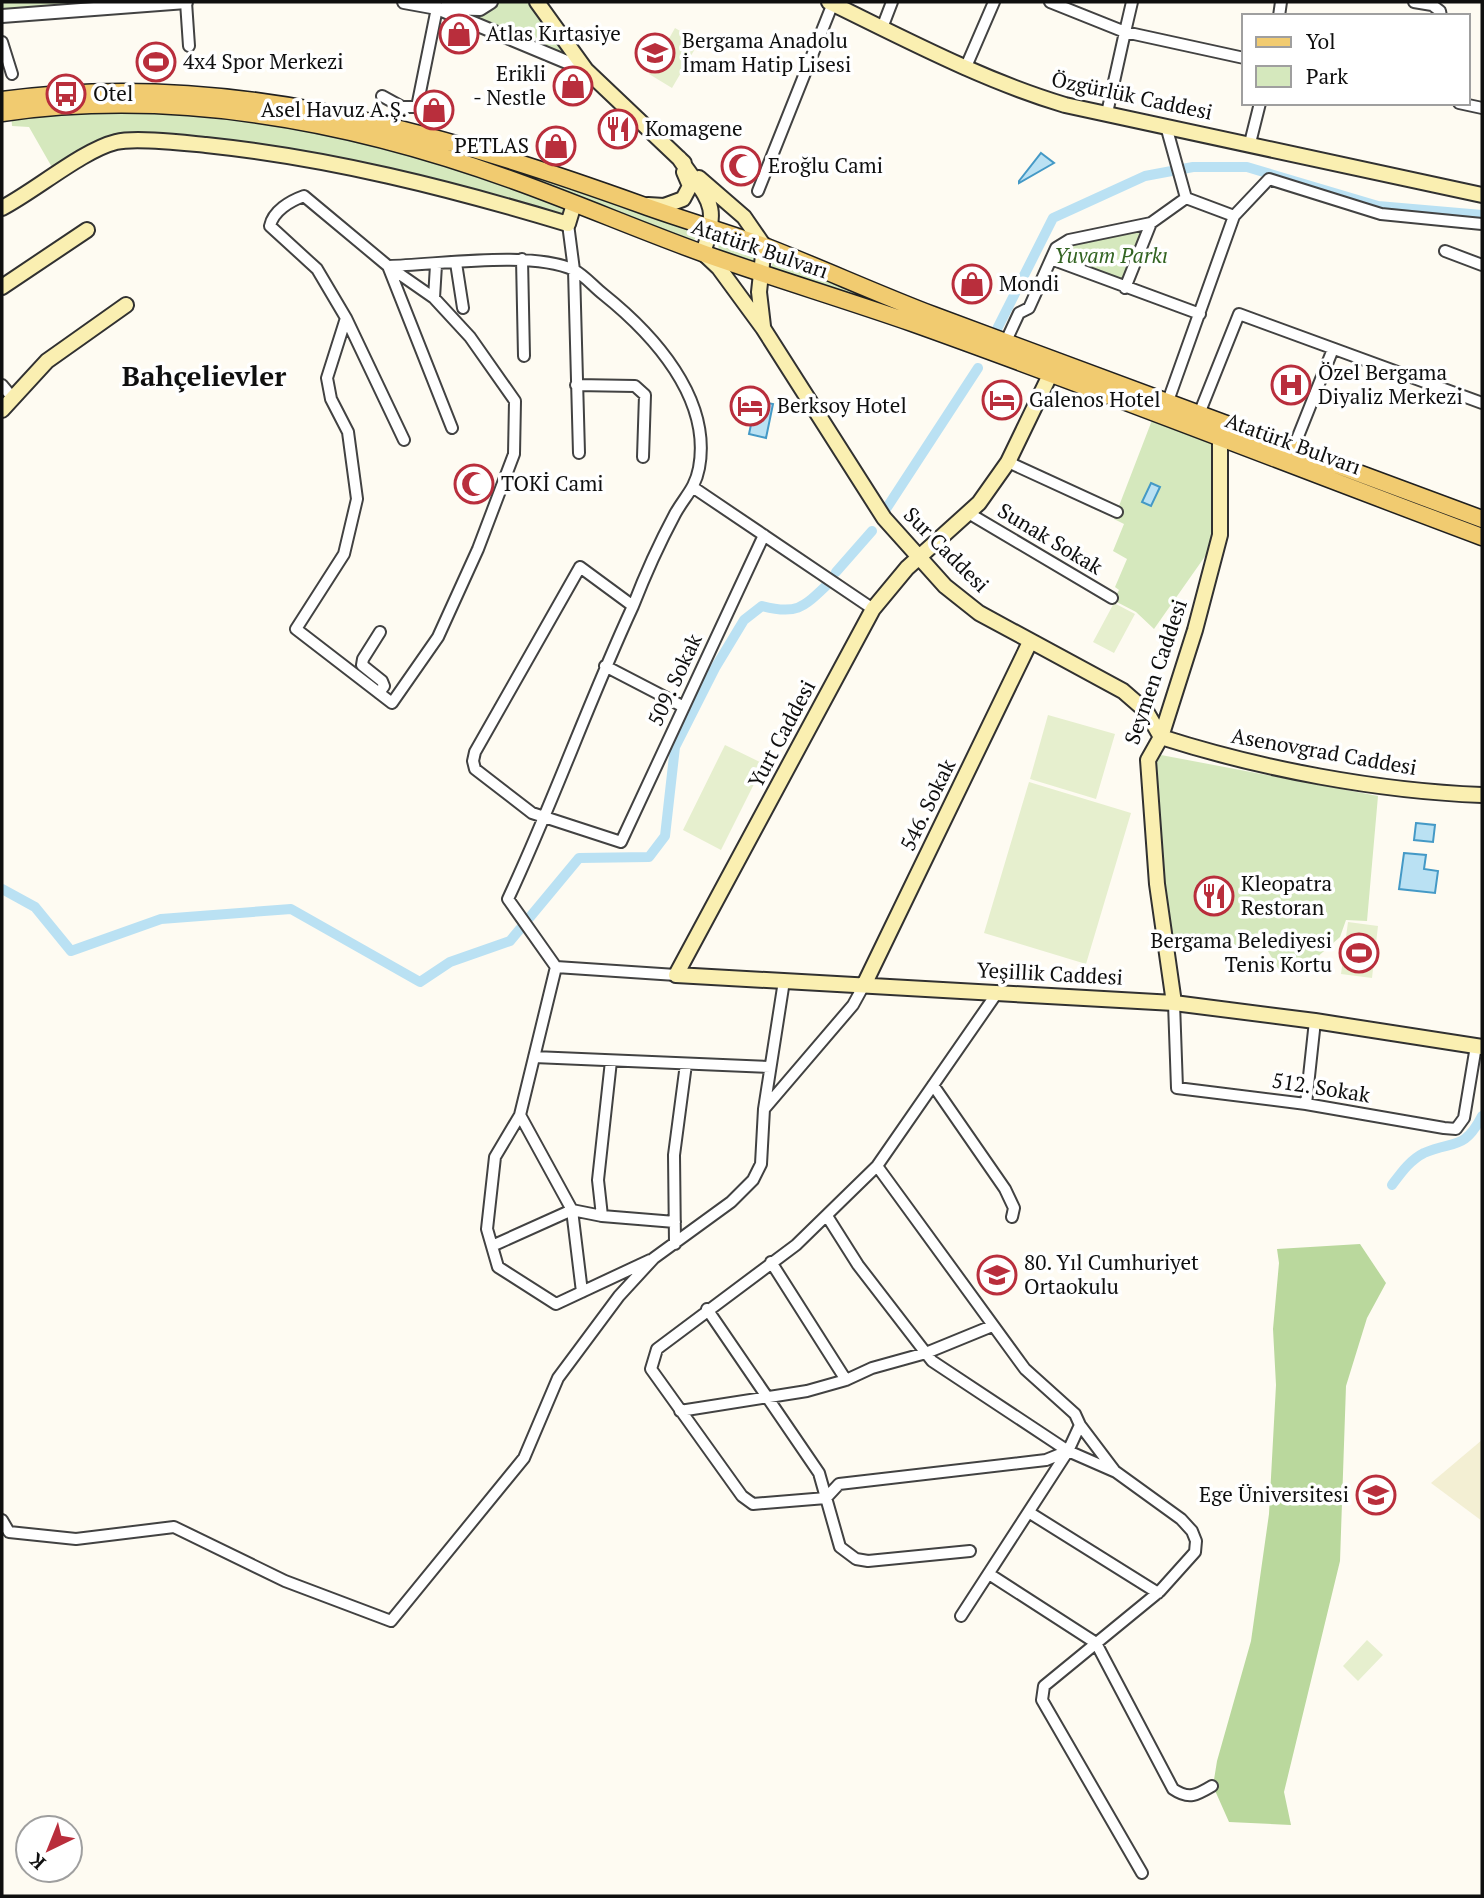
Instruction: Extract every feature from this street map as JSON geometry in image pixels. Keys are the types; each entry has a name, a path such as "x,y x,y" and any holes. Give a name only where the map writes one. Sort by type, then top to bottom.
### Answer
{"main road":[{"path":"537,2 586,70 744,218 764,246 759,272"},
{"name":"Özgürlük Caddesi","path":"839,4 881,28 1009,88 1108,113 1482,195"},
{"name":"Atatürk Bulvarı","path":"3,112 124,91 174,92 294,105 389,124 514,159 764,246 1006,341 1482,519"},
{"name":"Atatürk Bulvarı","path":"3,112 40,108 178,106 299,121 348,131 454,162 703,253 911,323 1482,537"},
{"path":"2,208 57,176 75,162 117,142 184,143 284,153 388,174 568,224 574,204"},
{"path":"639,204 664,206 683,199 690,186 679,158"},
{"path":"679,158 712,208 711,229 703,253"},
{"path":"2,287 87,230"},
{"name":"Sur Caddesi","path":"703,253 719,268 763,328 884,518 945,586 979,613 1123,691 1146,711 1161,737"},
{"name":"Sur Caddesi","path":"759,272 763,328"},
{"path":"2,410 7,391 126,305"},
{"name":"Yurt Caddesi","path":"676,975 873,609 907,568 970,514 1008,462 1049,375"},
{"name":"Seymen Caddesi","path":"1174,1003 1157,884 1148,760 1161,737 1201,610 1220,535 1220,439"},
{"name":"546. Sokak","path":"864,985 1030,642"},
{"name":"Asenovgrad Caddesi","path":"1161,737 1210,753 1353,781 1444,794 1482,796"},
{"path":"676,975 864,985"},
{"name":"Yeşillik Caddesi","path":"864,985 1174,1003 1315,1020 1479,1047"}],"street":[{"path":"2,16 186,2 189,46"},
{"path":"404,2 437,8 480,9 491,2"},
{"path":"881,28 892,2"},
{"path":"965,69 994,2"},
{"path":"1050,2 1125,32 1242,58"},
{"path":"1108,113 1132,2"},
{"path":"1413,2 1443,10"},
{"path":"758,191 839,4"},
{"path":"437,8 586,70"},
{"path":"382,96 402,107 417,107 437,8"},
{"path":"2,42 12,74"},
{"path":"1250,143 1260,105"},
{"path":"1166,126 1186,198"},
{"path":"1168,401 1234,216 1269,179 1381,214 1482,224"},
{"path":"346,318 327,378 331,399 348,432 357,499 344,554 296,629 392,703 438,637 478,549 514,454 515,401 470,338 434,298 388,265 304,196 289,201 271,220 274,232 317,269 346,318 404,440"},
{"path":"1186,198 1234,216"},
{"path":"1006,341 1019,313 1029,308 1056,248 1069,240 1151,223 1186,198"},
{"path":"1125,288 1151,223"},
{"path":"568,224 574,270 579,453"},
{"path":"1445,251 1482,265"},
{"path":"522,259 524,356"},
{"path":"388,265 436,265 522,259 574,270 642,329 661,351 690,397 701,435 700,464 694,488 676,513 605,666 546,818 508,899 556,967 520,1115 495,1157 487,1229 498,1267 556,1304 654,1258 732,1202 753,1180 761,1164 764,1109 784,981"},
{"path":"1051,260 1200,314"},
{"path":"456,263 463,308"},
{"path":"388,265 452,428"},
{"path":"434,298 436,265"},
{"path":"1199,414 1240,314 1334,349 1481,398"},
{"path":"1293,449 1334,349"},
{"path":"576,385 635,386 645,395 643,457"},
{"path":"1008,462 1117,512"},
{"path":"694,488 873,609"},
{"name":"Sunak Sokak","path":"970,514 1112,598"},
{"name":"509. Sokak","path":"546,818 621,842 764,535"},
{"path":"546,818 518,804 475,769 475,752 580,567 633,606"},
{"path":"379,693 384,686 382,681 362,664 380,632"},
{"path":"605,666 684,707"},
{"path":"556,967 676,975"},
{"path":"764,1109 853,1005 864,985"},
{"path":"997,993 877,1166 827,1216 657,1349 652,1368 741,1496 753,1504 826,1498 839,1484 1046,1460 1068,1451"},
{"name":"512. Sokak","path":"1174,1003 1177,1088 1306,1104 1456,1129 1464,1118 1479,1047"},
{"path":"1306,1104 1315,1020"},
{"path":"534,1057 770,1068"},
{"path":"602,1216 598,1180 611,1060"},
{"path":"675,1244 674,1155 686,1064"},
{"path":"933,1085 1005,1189 1014,1208 1012,1217"},
{"path":"520,1115 572,1210 582,1292"},
{"path":"877,1166 1025,1369 1075,1413 1080,1425 1116,1472"},
{"path":"492,1246 572,1210 602,1216 675,1222"},
{"path":"827,1216 858,1265 932,1361 1068,1451 1116,1472 1181,1519 1192,1531 1196,1541 1195,1552 1158,1593 1044,1686 1042,1700 1142,1873"},
{"path":"2,1520 9,1532 76,1539 174,1527 285,1581 391,1621 524,1458 558,1378 619,1296 654,1258"},
{"path":"771,1262 846,1380"},
{"path":"707,1310 763,1396 819,1474 840,1547 856,1559 868,1561 970,1551"},
{"path":"680,1411 807,1391 846,1380 872,1367 926,1353 992,1326"},
{"path":"961,1616 1030,1513 1068,1451 1080,1425"},
{"path":"1030,1513 1158,1593"},
{"path":"989,1574 1096,1643 1173,1789 1183,1795 1195,1797 1212,1786"}],"shaded area":[{"path":"1482,1440 1482,1521 1431,1483"}],"green space":[{"path":"2,2 70,2 62,12 2,16"},
{"path":"404,2 537,2 586,70"},
{"path":"675,28 699,42 672,88 649,74"},
{"path":"40,108 299,121 574,204 568,224 284,153 117,142 57,176 29,127 12,126 11,112"},
{"path":"404,134 512,167 697,231 694,242 404,139"},
{"name":"Yuvam Parkı","path":"1151,223 1125,288 1051,259 1056,248"},
{"path":"722,240 754,253 754,262 749,264 719,252 718,243"},
{"path":"774,260 921,317 920,322 770,270"},
{"path":"1154,415 1220,439 1220,535 1154,629 1136,612 1113,600 1119,590 1115,587 1127,559 1113,551 1124,524 1114,519"},
{"path":"1114,603 1135,614 1114,653 1093,642"},
{"path":"1048,715 1115,734 1096,799 1030,779"},
{"path":"725,745 764,764 721,850 683,830"},
{"path":"1161,755 1378,796 1367,921 1346,920 1340,937 1307,966 1279,970 1265,946 1173,949 1163,880 1155,759"},
{"path":"1029,782 1131,813 1086,964 984,933"},
{"name":"Bergama Belediyesi Tenis Kortu","path":"1348,922 1378,926 1372,978 1341,974"},
{"path":"1360,1244 1386,1283 1367,1318 1346,1386 1340,1561 1284,1792 1291,1825 1229,1822 1213,1786 1217,1761 1251,1641 1269,1514 1276,1385 1273,1329 1279,1263 1277,1249"},
{"path":"1367,1640 1383,1655 1358,1681 1343,1666"}],"water":[{"path":"1041,153 1054,163 1019,183 1019,181"},
{"path":"756,401 773,404 766,438 749,434"},
{"path":"1151,483 1160,487 1151,506 1142,502"},
{"path":"1416,823 1435,825 1433,842 1414,840"},
{"path":"1404,853 1426,855 1424,869 1438,871 1435,893 1399,889"}],"waterway":[{"path":"997,329 1053,218 1145,176 1193,167 1247,167 1378,206 1482,215"},
{"path":"886,509 978,368"},
{"path":"836,572 872,531"},
{"path":"530,917 579,858 649,857 665,836 675,747 715,668 744,620 762,606 783,610 798,608 827,585"},
{"path":"2,889 35,907 71,951 161,919 291,909 420,982 450,962 510,941 520,929"},
{"path":"1392,1185 1419,1156 1464,1140 1482,1116"}],"place":[{"name":"Atlas Kırtasiye","path":"459,34"},
{"name":"Bergama Anadolu İmam Hatip Lisesi","path":"655,53"},
{"name":"4x4 Spor Merkezi","path":"156,62"},
{"name":"Erikli - Nestle","path":"573,86"},
{"name":"Otel","path":"66,94"},
{"name":"Asel Havuz A.Ş.","path":"434,110"},
{"name":"Komagene","path":"618,129"},
{"name":"PETLAS","path":"556,146"},
{"name":"Eroğlu Cami","path":"741,166"},
{"name":"Mondi","path":"972,284"},
{"name":"Özel Bergama Diyaliz Merkezi","path":"1291,385"},
{"name":"Galenos Hotel","path":"1002,400"},
{"name":"Berksoy Hotel","path":"750,406"},
{"name":"TOKİ Cami","path":"474,484"},
{"name":"Kleopatra Restoran","path":"1214,896"},
{"name":"Bergama Belediyesi Tenis Kortu","path":"1359,953"},
{"name":"80. Yıl Cumhuriyet Ortaokulu","path":"997,1275"},
{"name":"Ege Üniversitesi","path":"1376,1495"}],"district":[{"name":"Bahçelievler","path":"204,376"}]}
